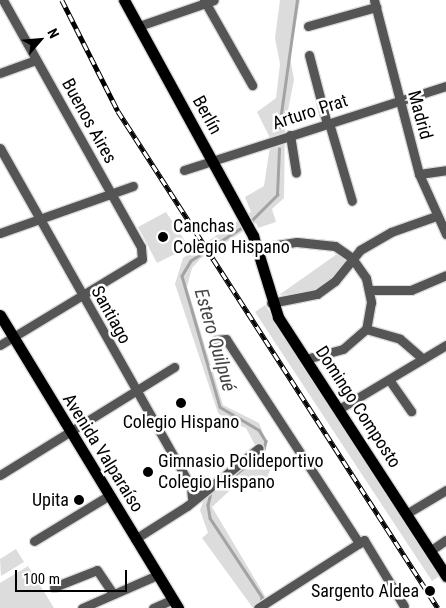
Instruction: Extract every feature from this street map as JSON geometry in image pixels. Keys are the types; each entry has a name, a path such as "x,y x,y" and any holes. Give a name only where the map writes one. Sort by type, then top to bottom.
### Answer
{"main road":[{"name":"Berlín","path":"124,0 258,248"},
{"name":"Domingo Composto","path":"258,248 271,303 446,576"},
{"name":"Avenida Valparaíso","path":"0,315 68,433 176,604"}],"street":[{"name":"Buenos Aires","path":"3,0 141,247 142,259 82,297"},
{"path":"139,26 208,1 252,85"},
{"path":"308,26 375,4"},
{"name":"Madrid","path":"375,4 419,174 436,216 446,234"},
{"path":"308,55 352,201"},
{"path":"0,73 36,60"},
{"name":"Arturo Prat","path":"184,170 399,99 446,86"},
{"path":"288,136 296,173"},
{"name":"Santiago","path":"0,148 134,392 191,487 192,498"},
{"path":"419,174 446,170"},
{"path":"0,232 133,186"},
{"path":"271,303 317,294 334,281 352,258 391,232 436,216"},
{"path":"258,248 316,242 335,246 352,258 371,290 366,329 343,349 306,359"},
{"path":"371,290 411,290 446,275"},
{"path":"0,345 82,297"},
{"path":"366,329 400,339 423,359"},
{"path":"216,340 226,339 404,606"},
{"path":"339,409 390,381 445,347"},
{"path":"0,475 174,367"},
{"path":"390,381 411,411"},
{"path":"135,539 187,506 192,498 245,463 259,448"},
{"path":"406,514 446,490"},
{"path":"34,541 108,496"},
{"path":"430,551 446,540"},
{"path":"258,608 362,542"},
{"path":"54,587 97,570 113,594"},
{"path":"82,608 158,575"},
{"path":"153,608 176,604"}],"shaded area":[{"path":"280,0 300,0 290,57 294,80 285,125 284,198 272,209 276,222 258,228 256,223 200,259 192,268 187,287 223,405 259,423 267,443 264,455 275,458 261,492 240,481 212,507 265,596 265,608 253,608 202,538 208,533 200,510 208,489 247,460 255,445 246,428 227,421 218,413 175,284 183,258 251,212 245,197 264,186 271,140 257,112 276,98 280,64 275,38"},
{"name":"Canchas Colegio Hispano","path":"166,212 189,247 157,263 138,227"},
{"path":"337,254 346,260 338,274 311,293 279,295"},
{"path":"265,305 441,575 432,581 255,312"},
{"path":"16,549 24,562 1,576 0,559"},
{"path":"28,566 54,608 0,608 0,583"}],"waterway":[{"name":"Estero Quilpué","path":"279,128 297,0"},
{"name":"Estero Quilpué","path":"249,223 277,195 279,149"},
{"name":"Estero Quilpué","path":"245,226 191,261 182,276 220,407 259,430 266,441 263,454 211,493 208,505 210,518 262,597 261,604"}],"railway":[{"path":"62,0 118,111 438,608"}],"place":[{"name":"Canchas Colegio Hispano","path":"163,237"},
{"name":"Colegio Hispano","path":"181,403"},
{"name":"Gimnasio Polideportivo Colegio Hispano","path":"148,472"},
{"name":"Upita","path":"79,500"},
{"name":"Sargento Aldea","path":"430,591"}]}
